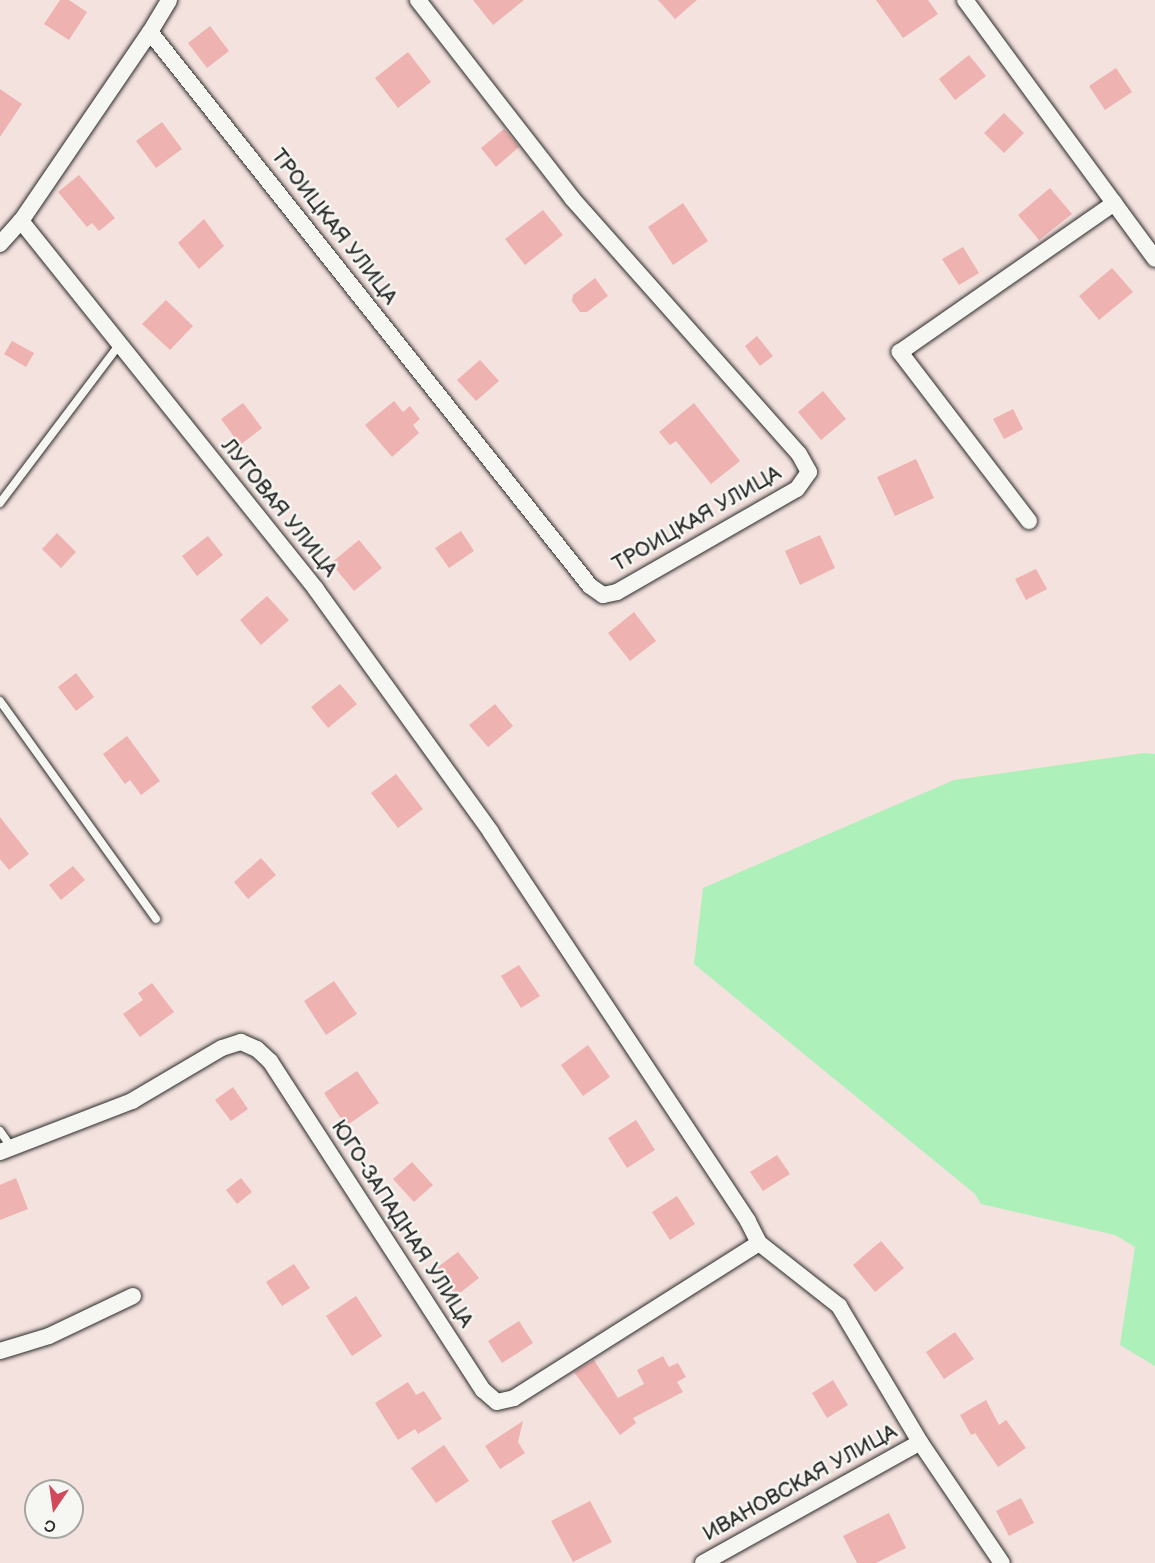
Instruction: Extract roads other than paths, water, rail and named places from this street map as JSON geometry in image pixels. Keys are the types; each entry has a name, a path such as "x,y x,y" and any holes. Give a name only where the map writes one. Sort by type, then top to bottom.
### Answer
{"street":[{"path":"0,244 21,221 150,32 169,0"},
{"name":"ТРОИЦКАЯ УЛИЦА","path":"150,32 590,586 603,595 617,592 797,489 809,472 799,454 572,198 418,0"},
{"path":"965,0 1155,259"},
{"path":"1029,521 900,352 1114,203"},
{"name":"ЛУГОВАЯ УЛИЦА","path":"21,221 316,589 491,832 748,1221 759,1243"},
{"name":"ЮГО-ЗАПАДНАЯ УЛИЦА","path":"6,1150 132,1101 222,1048 241,1042 257,1049 270,1061 483,1390 496,1402 514,1398 759,1243"},
{"path":"759,1243 839,1306 920,1442 1002,1563"},
{"path":"0,1351 49,1336 133,1296"},
{"name":"ИВАНОВСКАЯ УЛИЦА","path":"703,1563 920,1442"}],"lane":[{"path":"0,503 120,344"},
{"path":"0,701 156,919"},
{"path":"0,1131 6,1150"}]}
